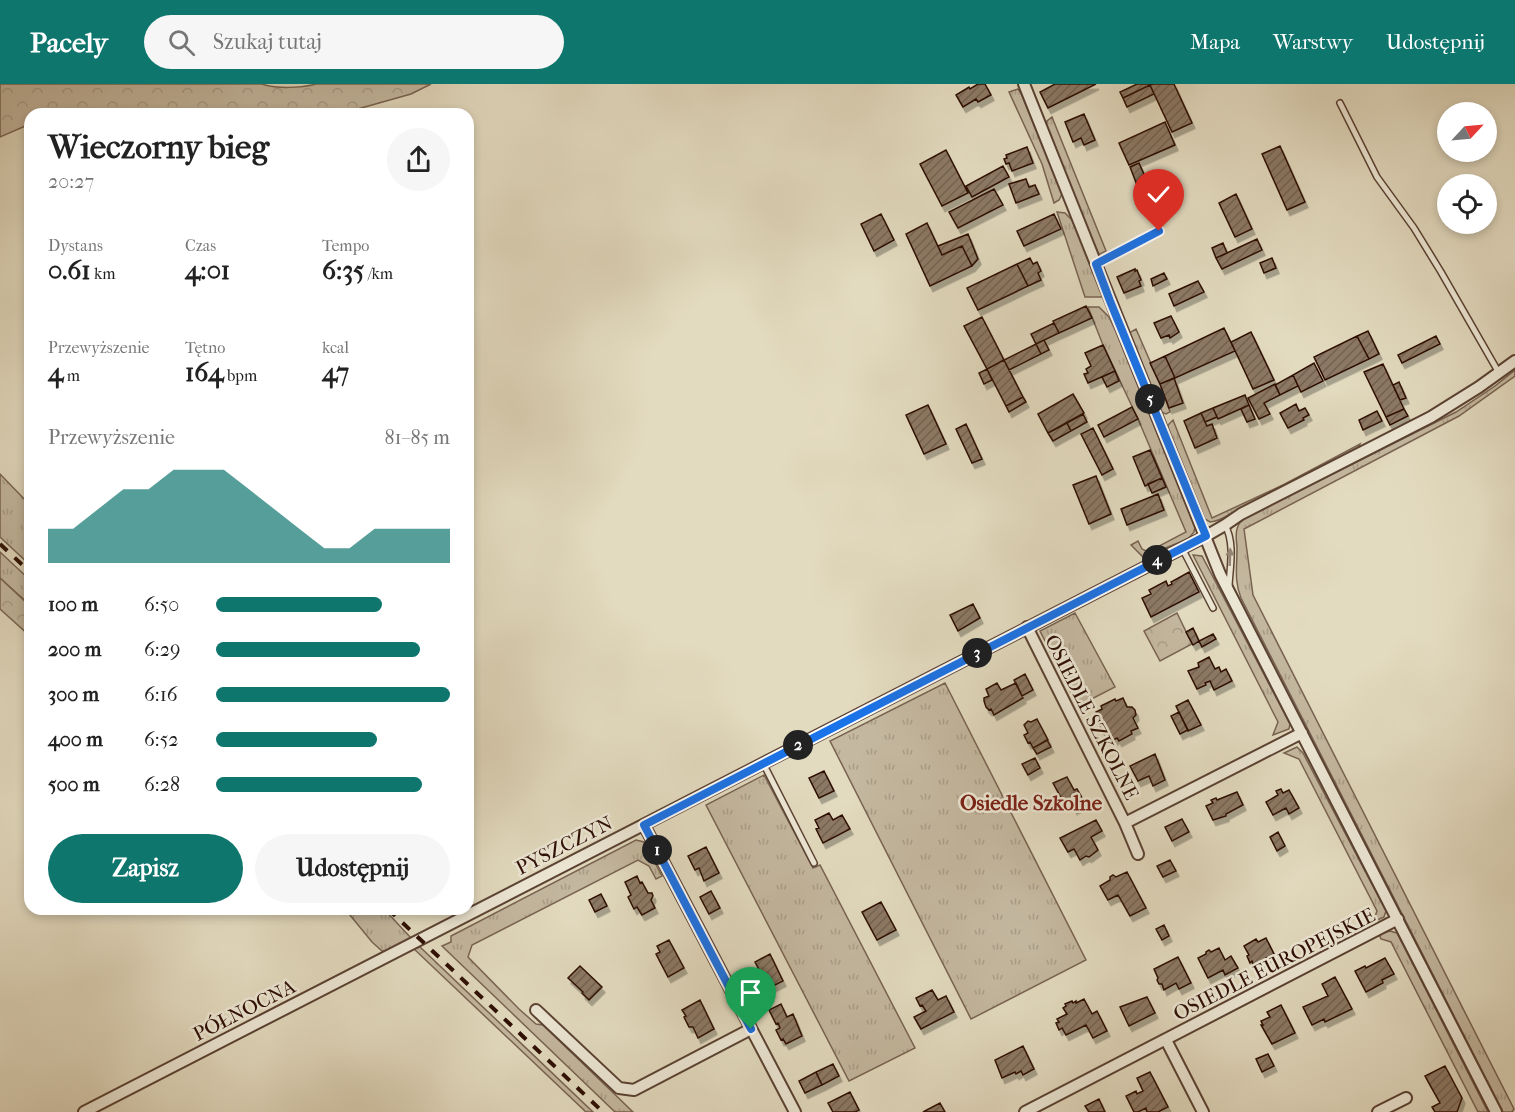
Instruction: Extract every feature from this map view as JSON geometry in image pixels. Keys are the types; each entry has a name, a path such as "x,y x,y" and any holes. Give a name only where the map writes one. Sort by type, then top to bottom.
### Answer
{"street":[{"path":"1024,84 1220,574 1496,1112"},
{"name":"PYSZCZYN","path":"474,912 1206,536 1241,514 1440,412 1515,361"},
{"name":"OSIEDLE SZKOLNE","path":"1027,627 1125,823 1138,854"},
{"name":"OSIEDLE SZKOLNE","path":"1125,823 1302,733"},
{"path":"644,825 795,1112"},
{"name":"PYSZCZYN","path":"420,939 467,915"},
{"name":"OSIEDLE EUROPEJSKIE","path":"1025,1112 1398,920"},
{"name":"PÓŁNOCNA","path":"84,1112 420,939"},
{"path":"536,1010 619,1088 634,1090 751,1029"},
{"name":"OSIEDLE EUROPEJSKIE","path":"1166,1040 1203,1112"},
{"path":"1378,1112 1406,1098"}],"lane":[{"path":"1340,103 1377,177 1414,228 1499,373"},
{"path":"1096,264 1159,231"},
{"path":"1225,525 1229,532 1231,548 1228,590"},
{"path":"1182,548 1213,608"},
{"path":"763,763 814,863"}],"green space":[{"path":"0,84 262,84 289,87 316,84 431,84 411,94 361,108 24,108 24,127 0,137"},
{"path":"1018,89 1062,194 1054,203 1042,164 1009,92"},
{"path":"1052,117 1106,251 1098,255 1046,126 1047,121"},
{"path":"1057,212 1065,213 1072,220 1103,297 1085,297"},
{"path":"1088,307 1099,307 1109,317 1195,527 1188,539 1143,557 1131,545 1138,541 1142,549 1148,552 1186,532"},
{"path":"1136,329 1170,412 1166,414 1161,412 1129,333"},
{"path":"1515,370 1515,376 1459,416 1244,529 1253,595 1514,1109 1512,1112 1503,1112 1241,598 1237,580 1236,534 1237,527 1245,518 1456,412"},
{"path":"1173,420 1212,518 1285,484 1360,444 1358,448 1222,519 1210,522 1205,519 1168,429 1168,425"},
{"path":"0,474 24,499 24,559 0,537"},
{"path":"0,552 24,574 24,600 0,578"},
{"path":"1193,555 1202,556 1290,724 1289,729 1273,735 1278,722"},
{"path":"0,578 24,600 24,631 0,609"},
{"path":"1075,613 1115,687 1078,706 1040,631"},
{"path":"1177,613 1192,644 1160,661 1144,631"},
{"path":"945,683 1086,960 971,1019 830,741"},
{"path":"1297,747 1303,753 1386,911 1384,917 1373,922 1377,911 1299,759 1284,753"},
{"path":"764,775 813,868 820,865 915,1048 849,1081 706,805"},
{"path":"636,840 644,842 662,876 656,879 649,866 638,860 472,945 468,957 519,1009 536,1024 543,1025 633,1112 615,1112 442,946 451,942 451,936"},
{"path":"350,915 390,915 411,938 386,951 382,951"},
{"path":"1390,931 1397,933 1488,1112 1478,1112 1391,942 1381,939 1379,934"},
{"path":"419,946 593,1112 586,1112 414,949"}],"building":[{"path":"978,84 985,84 991,95 978,102 976,99 963,107 956,95"},
{"path":"1055,84 1096,84 1048,108 1040,92"},
{"path":"1137,84 1150,85 1123,98 1120,92"},
{"path":"1174,84 1192,123 1172,132 1150,85"},
{"path":"1150,85 1154,94 1127,107 1123,98"},
{"path":"1084,114 1095,140 1084,145 1081,138 1073,142 1065,122"},
{"path":"1165,122 1175,145 1129,165 1119,143"},
{"path":"1280,146 1305,202 1287,210 1262,154"},
{"path":"1027,147 1033,163 1012,171 1009,163 1006,164 1004,159 1007,158 1006,155"},
{"path":"946,150 968,193 942,206 920,164"},
{"path":"1139,163 1147,181 1137,185 1130,167"},
{"path":"1003,166 1009,177 972,197 966,186"},
{"path":"1026,179 1029,187 1035,185 1039,194 1016,203 1009,184"},
{"path":"994,189 1003,205 958,228 949,212"},
{"path":"1236,194 1252,229 1235,237 1219,203"},
{"path":"881,214 894,240 874,251 861,224"},
{"path":"1054,214 1061,229 1024,246 1017,231"},
{"path":"927,223 942,255 962,246 972,266 930,286 906,234"},
{"path":"968,234 978,259 972,266 962,246 942,255 938,246"},
{"path":"1257,239 1262,250 1222,269 1216,258"},
{"path":"1223,243 1227,253 1216,258 1212,248"},
{"path":"1030,258 1033,264 1037,262 1041,271 1038,273 1041,280 1028,286 1017,264"},
{"path":"1272,258 1276,268 1264,273 1260,263"},
{"path":"1017,264 1028,286 978,310 967,288"},
{"path":"1135,269 1141,280 1139,281 1141,286 1124,293 1117,277"},
{"path":"1164,273 1167,279 1153,286 1151,279"},
{"path":"1198,281 1204,292 1174,306 1169,294"},
{"path":"1086,306 1092,318 1059,333 1053,321"},
{"path":"1171,316 1179,332 1170,338 1169,335 1161,338 1154,323"},
{"path":"982,317 1004,360 987,369 964,326"},
{"path":"1054,323 1059,333 1036,344 1031,334"},
{"path":"1224,328 1235,351 1175,378 1165,356"},
{"path":"1368,331 1379,354 1369,359 1357,336"},
{"path":"1251,332 1274,380 1253,389 1231,342"},
{"path":"1357,336 1369,359 1325,380 1314,357"},
{"path":"1436,336 1440,344 1402,363 1398,355"},
{"path":"1044,340 1049,350 1041,354 1036,344"},
{"path":"1036,344 1041,354 1009,370 1004,360"},
{"path":"1103,345 1115,371 1088,383 1084,374 1088,373 1086,369 1091,366 1085,353"},
{"path":"1165,356 1175,378 1160,384 1150,363"},
{"path":"1004,360 1023,397 1006,406 987,369"},
{"path":"1314,363 1323,381 1301,392 1293,375"},
{"path":"1383,364 1404,409 1386,417 1364,372"},
{"path":"987,369 992,380 984,384 979,373"},
{"path":"1115,371 1119,381 1107,387 1102,377"},
{"path":"1293,375 1298,386 1280,395 1275,385"},
{"path":"1174,378 1183,403 1169,408 1160,384"},
{"path":"1399,382 1406,398 1400,400 1393,385"},
{"path":"1275,384 1280,395 1264,403 1270,414 1259,419 1248,398"},
{"path":"1073,394 1084,413 1048,433 1038,414"},
{"path":"1245,395 1249,405 1218,419 1213,408"},
{"path":"1023,397 1026,402 1009,412 1006,406"},
{"path":"1296,404 1299,411 1305,408 1309,415 1288,428 1280,413"},
{"path":"928,405 946,444 924,454 906,415"},
{"path":"1249,405 1255,419 1247,422 1241,409"},
{"path":"1132,407 1138,419 1104,437 1098,425"},
{"path":"1213,408 1217,417 1205,422 1201,413"},
{"path":"1404,409 1408,416 1390,425 1386,417"},
{"path":"1377,411 1382,421 1363,430 1359,420"},
{"path":"1201,413 1207,426 1212,424 1217,438 1195,448 1184,421"},
{"path":"1083,414 1087,422 1071,431 1067,423"},
{"path":"1067,423 1071,431 1053,441 1048,433"},
{"path":"966,424 982,459 972,463 956,429"},
{"path":"1093,428 1113,469 1102,475 1081,434"},
{"path":"1150,450 1162,478 1145,486 1133,457"},
{"path":"1096,476 1111,514 1089,524 1073,485"},
{"path":"1162,478 1166,487 1152,493 1148,484"},
{"path":"1158,494 1164,510 1127,525 1121,509"},
{"path":"1189,572 1199,592 1151,617 1142,598 1151,594 1149,590 1166,581 1168,586"},
{"path":"973,604 980,618 958,631 950,615"},
{"path":"1193,628 1199,641 1193,645 1186,632"},
{"path":"1213,634 1216,639 1202,647 1199,641"},
{"path":"1209,657 1215,669 1219,667 1221,672 1226,669 1232,681 1214,690 1210,681 1197,689 1188,671 1199,667 1198,663"},
{"path":"1025,674 1033,690 1022,696 1014,680"},
{"path":"997,683 1001,690 1016,683 1023,698 994,715 991,709 986,707 984,698 989,696 986,689"},
{"path":"1123,698 1127,707 1135,710 1136,715 1133,718 1138,728 1119,741 1117,738 1111,741 1107,732 1104,734 1098,723 1101,721 1096,712 1102,709 1101,706"},
{"path":"1188,700 1201,725 1188,731 1176,706"},
{"path":"1179,712 1188,730 1180,734 1171,716"},
{"path":"1037,719 1048,740 1033,748 1024,735 1028,733 1024,725 1028,721"},
{"path":"1047,740 1051,747 1037,754 1033,748"},
{"path":"1155,754 1165,780 1153,786 1149,776 1138,781 1130,766"},
{"path":"1035,758 1040,768 1028,775 1022,764"},
{"path":"824,771 834,791 819,798 809,778"},
{"path":"1067,777 1085,803 1074,809 1069,800 1064,803 1053,783"},
{"path":"1281,789 1283,793 1289,790 1299,808 1289,814 1286,808 1273,815 1266,802 1278,795 1276,791"},
{"path":"1237,792 1243,805 1226,816 1213,820 1206,806 1213,803 1211,800"},
{"path":"829,813 833,820 842,815 850,829 823,843 816,829 819,828 815,820"},
{"path":"1182,819 1189,832 1172,841 1165,827"},
{"path":"1096,820 1102,831 1091,837 1098,850 1080,860 1074,849 1068,852 1060,838"},
{"path":"1278,832 1285,846 1277,851 1270,837"},
{"path":"706,847 719,873 704,881 699,868 695,870 688,856"},
{"path":"1170,860 1176,871 1163,877 1157,866"},
{"path":"1127,872 1146,908 1130,916 1118,895 1108,900 1100,886 1110,880 1113,875 1116,877"},
{"path":"637,876 648,893 652,893 651,900 655,908 642,915 637,907 634,909 628,897 631,895 625,882"},
{"path":"711,891 720,908 709,914 700,897"},
{"path":"601,894 607,906 595,912 589,900"},
{"path":"881,902 896,930 877,940 862,912"},
{"path":"1164,925 1169,936 1162,940 1156,929"},
{"path":"1266,938 1274,954 1254,966 1252,961 1250,963 1244,946 1256,939 1258,942"},
{"path":"669,940 684,968 668,977 656,954 660,952 657,946"},
{"path":"1219,948 1225,960 1231,956 1238,968 1225,975 1223,970 1208,978 1198,958 1209,950 1211,952"},
{"path":"770,954 783,981 769,988 755,962"},
{"path":"1178,957 1191,983 1179,989 1176,983 1164,990 1162,984 1159,984 1157,980 1154,969"},
{"path":"1385,958 1394,974 1366,992 1355,971"},
{"path":"580,966 602,987 589,1000 568,978"},
{"path":"1335,977 1352,1009 1325,1022 1324,1019 1312,1025 1303,1007 1328,996 1322,984"},
{"path":"932,990 938,1000 946,996 954,1012 921,1029 914,1017 926,1011 916,998"},
{"path":"1147,997 1155,1013 1129,1026 1120,1007"},
{"path":"1084,999 1092,1014 1097,1011 1107,1031 1093,1038 1086,1025 1066,1035 1062,1028 1059,1030 1057,1019 1067,1014 1063,1008 1065,1004 1072,1001 1076,1003"},
{"path":"700,1000 714,1029 698,1038 693,1027 689,1027 682,1010"},
{"path":"781,1004 787,1017 793,1014 802,1036 786,1044 776,1030 780,1028 769,1010"},
{"path":"1281,1005 1295,1033 1272,1044 1261,1021 1270,1017 1267,1012"},
{"path":"1023,1046 1034,1069 1023,1075 1021,1071 1002,1078 995,1060"},
{"path":"1268,1054 1274,1066 1262,1072 1256,1059"},
{"path":"833,1064 839,1076 822,1085 816,1072"},
{"path":"1445,1066 1462,1098 1457,1112 1435,1112 1432,1107 1440,1103 1425,1076"},
{"path":"816,1072 822,1085 805,1093 799,1081"},
{"path":"1150,1072 1168,1107 1158,1112 1147,1112 1146,1108 1134,1112 1126,1096 1136,1091 1137,1094 1143,1091 1137,1078"},
{"path":"850,1092 859,1110 833,1112 828,1103"},
{"path":"1099,1099 1105,1112 1089,1112 1085,1106"},
{"path":"940,1103 945,1112 923,1112"}],"railway":[{"path":"0,544 24,566"},
{"path":"394,915 603,1112"}],"district":[{"name":"Osiedle Szkolne","path":"1031,803"}],"route":[{"path":"751,1029 644,825 1206,536 1096,264 1159,231"}]}
